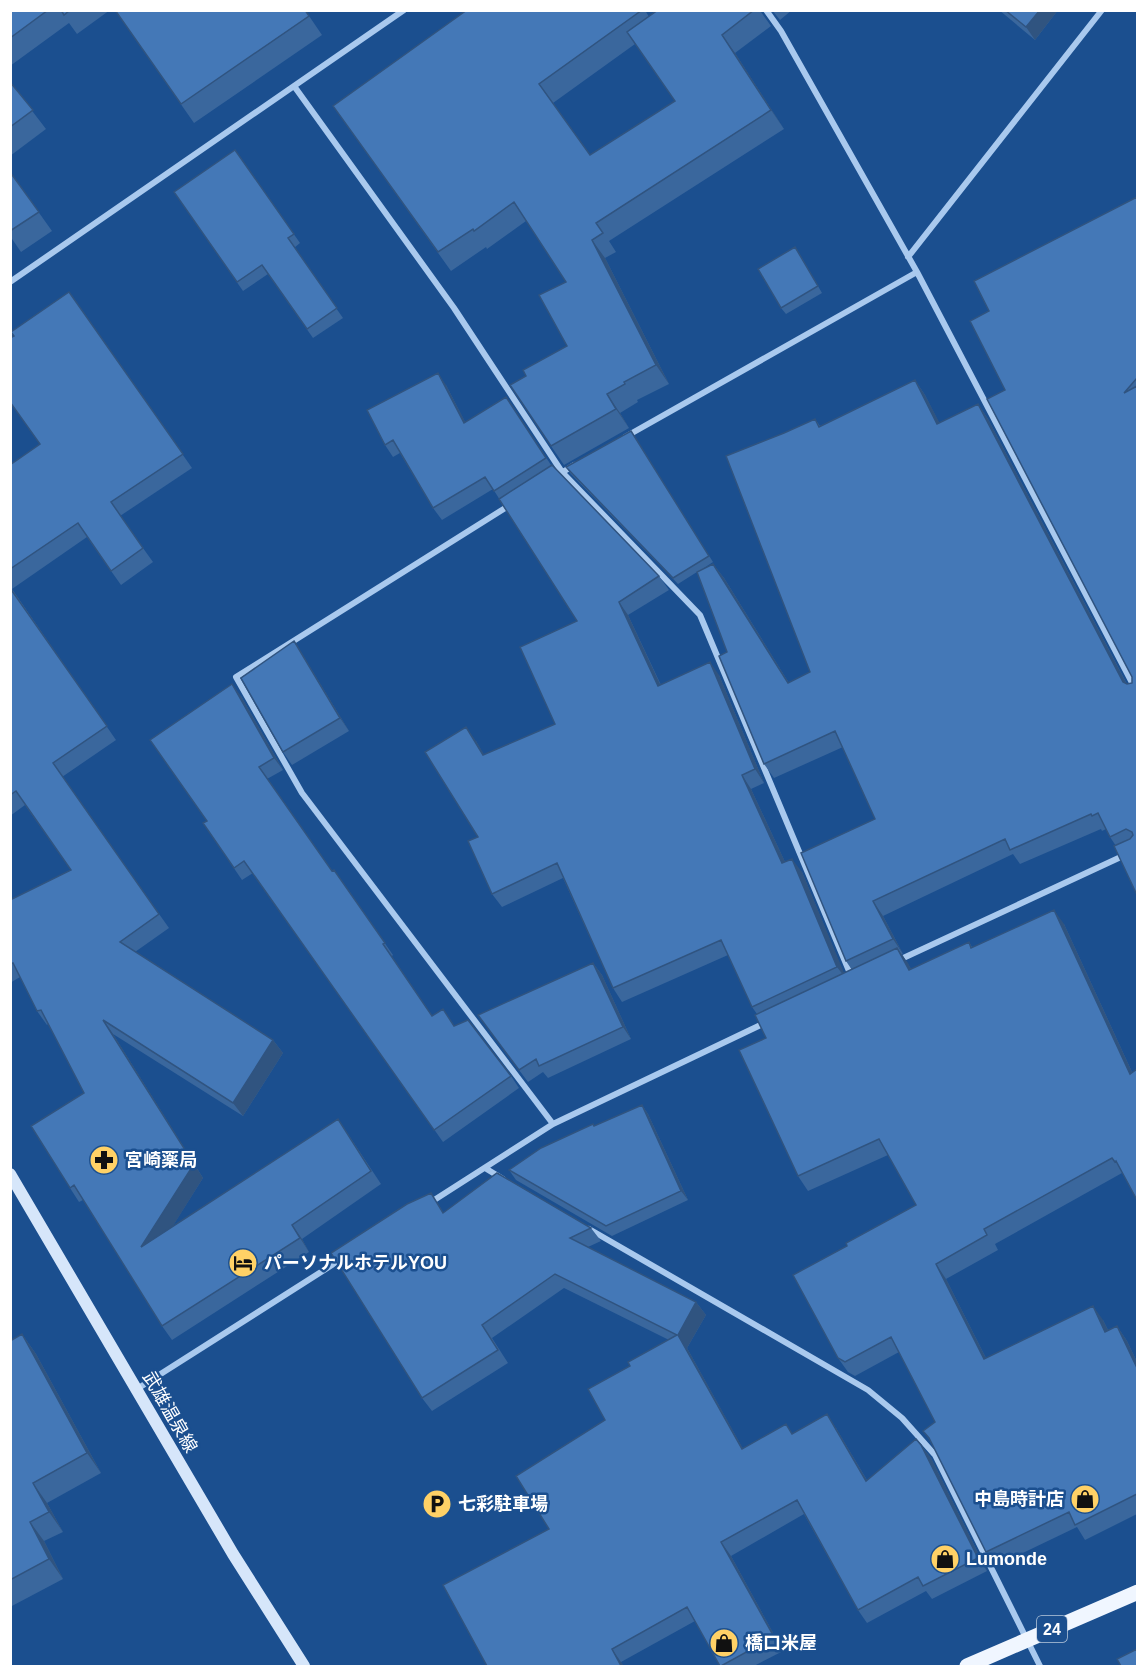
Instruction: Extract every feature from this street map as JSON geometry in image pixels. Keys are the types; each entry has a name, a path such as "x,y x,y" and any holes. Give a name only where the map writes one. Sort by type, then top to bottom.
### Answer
{"main road":[{"name":"武雄温泉線","path":"10,1174 233,1554 303,1666"},
{"name":"24","path":"967,1666 1137,1592"}],"street":[{"path":"766,10 781,31 917,272 1137,694"},
{"path":"908,257 1102,10"},
{"path":"10,282 400,12"},
{"path":"294,86 454,308 562,472 700,615 853,982 864,977"},
{"path":"614,443 917,272"},
{"path":"552,478 583,460"},
{"path":"513,503 236,677 302,793 553,1124"},
{"path":"896,962 1137,849"},
{"path":"424,1207 553,1124 778,1017"},
{"path":"485,1168 505,1180"},
{"path":"586,1227 868,1390 902,1419 935,1455 1040,1666"},
{"path":"136,1389 354,1251"}],"building":[{"path":"10,10 48,10 10,38"},
{"path":"115,10 305,10 309,16 181,104"},
{"path":"467,10 642,10 539,84 590,155 675,101 627,32 658,10 754,10 722,35 771,110 596,223 603,233 592,240 656,365 607,394 616,409 551,446 510,385 526,376 523,370 567,346 539,295 566,282 514,202 474,231 473,229 438,252 333,106"},
{"path":"1005,10 1040,10 1026,27"},
{"path":"10,82 33,110 10,127"},
{"path":"235,150 294,234 288,238 337,308 307,329 262,265 237,282 174,192"},
{"path":"10,172 39,212 10,231"},
{"path":"1137,197 1137,378 1124,393 1137,386 1137,895 1114,846 1130,839 1132,832 1126,829 1110,837 1098,813 1092,816 1091,814 1010,850 1005,839 873,901 893,939 846,961 801,853 875,819 835,731 764,764 719,656 727,652 697,572 713,564 788,683 810,672 726,456 815,419 819,427 915,380 937,424 978,404 1123,682 1132,683 1132,677 987,399 1005,390 970,321 989,311 974,281"},
{"path":"795,247 818,286 781,308 758,269"},
{"path":"69,292 183,454 111,502 143,548 111,571 78,523 10,569 10,465 40,444 10,402 10,338 14,336 11,332"},
{"path":"438,373 464,423 506,397 546,458 494,491 485,477 433,508 393,440 385,445 367,410"},
{"path":"631,431 709,556 673,578 566,467"},
{"path":"552,465 659,576 619,602 658,686 710,662 755,769 742,775 782,863 792,859 837,967 752,1007 721,940 613,988 557,863 492,894 468,841 478,837 425,752 466,727 483,755 555,724 520,647 577,621 499,499"},
{"path":"10,588 107,726 53,763 159,914 120,942 273,1040 233,1103 103,1020 194,1164 141,1247 338,1119 371,1171 292,1225 300,1238 162,1326 74,1185 70,1188 31,1126 84,1093 41,1010 37,1011 13,963 10,964 10,900 71,870 16,791 10,795"},
{"path":"294,641 340,718 283,752 241,678"},
{"path":"232,684 274,758 259,767 385,943 383,944 432,1016 443,1009 454,1026 468,1020 511,1076 434,1130 244,861 234,868 203,823 207,821 150,740"},
{"path":"1054,910 1130,1074 1137,1069 1137,1200 1116,1161 1112,1158 984,1229 987,1235 936,1264 984,1359 1093,1306 1105,1332 1117,1326 1137,1368 1137,1494 1075,1525 1069,1512 986,1552 929,1438 923,1431 935,1422 891,1337 845,1362 838,1358 793,1275 916,1205 879,1139 798,1176 739,1050 766,1038 755,1015 897,948 909,970 969,942 971,948"},
{"path":"593,963 623,1027 539,1066 536,1059 519,1070 478,1015"},
{"path":"642,1105 681,1191 606,1226 509,1170 541,1148"},
{"path":"497,1173 591,1228 570,1238 696,1302 678,1335 742,1449 786,1424 792,1434 827,1414 866,1481 916,1439 978,1558 923,1586 918,1577 858,1610 797,1500 721,1542 774,1637 721,1666 687,1607 612,1649 621,1666 487,1666 443,1585 549,1529 516,1476 605,1420 588,1389 630,1366 628,1362 677,1335 555,1274 482,1325 498,1350 422,1398 331,1253 407,1204 431,1193 443,1213"},
{"path":"22,1334 87,1453 33,1483 49,1512 30,1522 49,1559 10,1580 10,1341"},
{"path":"1137,1649 1137,1666 1121,1666 1117,1659"}],"place":[{"name":"宮崎薬局","path":"104,1160"},
{"name":"パーソナルホテルYOU","path":"243,1263"},
{"name":"中島時計店","path":"1085,1499"},
{"name":"七彩駐車場","path":"437,1504"},
{"name":"Lumonde","path":"945,1559"},
{"name":"橋口米屋","path":"724,1643"}]}
